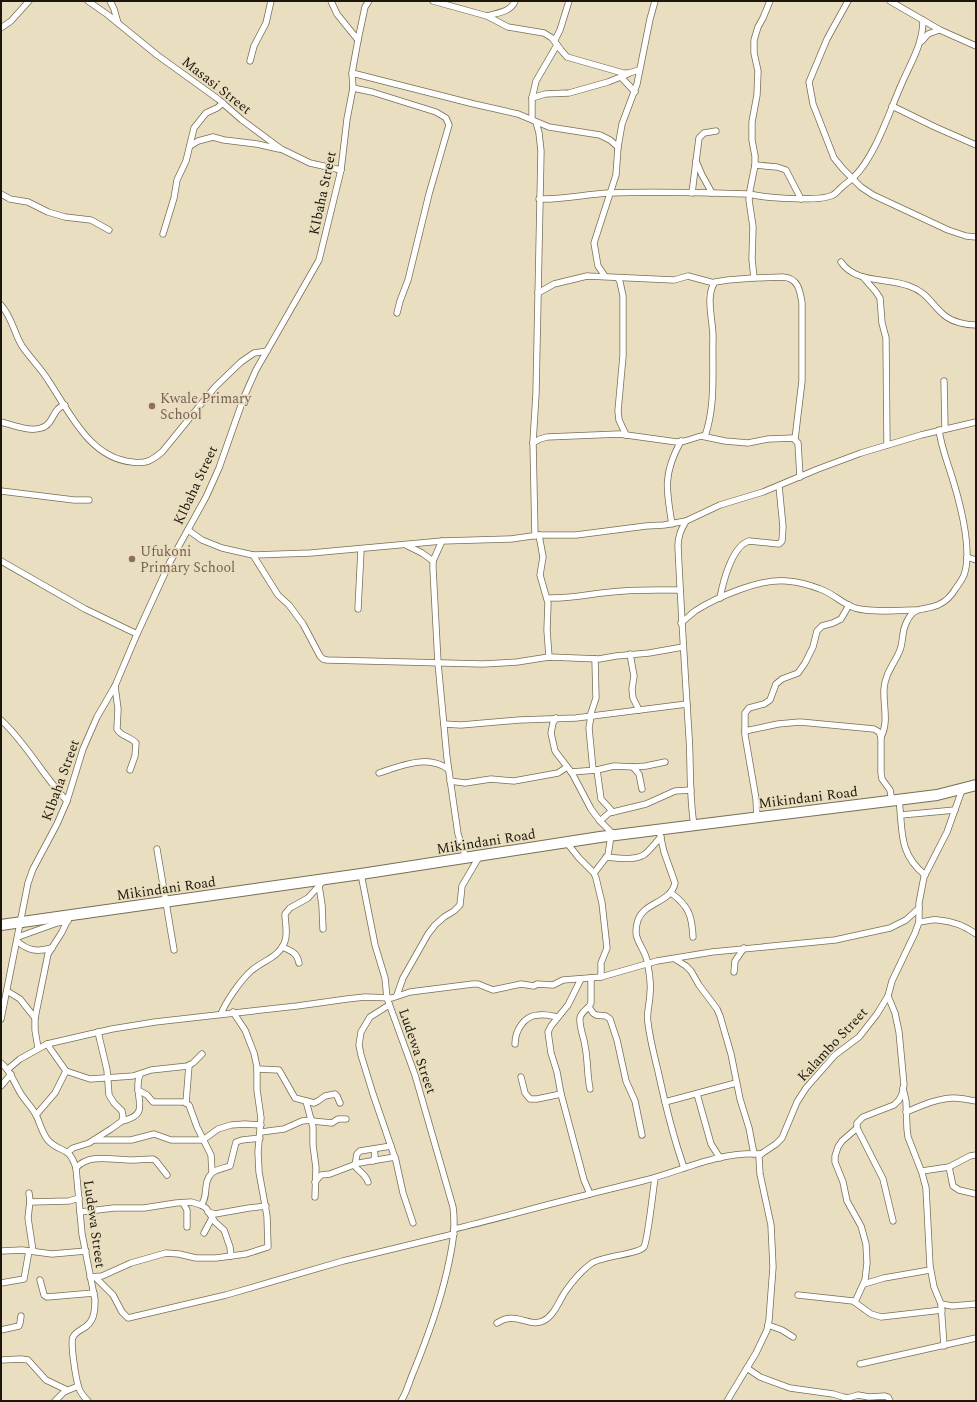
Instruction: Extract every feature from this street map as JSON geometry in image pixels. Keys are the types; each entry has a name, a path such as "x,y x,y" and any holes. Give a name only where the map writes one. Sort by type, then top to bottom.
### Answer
{"highway":[{"name":"Mikindani Road","path":"1,925 69,918 166,902 322,883 361,874 613,836 660,833 694,825 937,795 962,790 976,785"}],"street":[{"path":"1,28 11,21 29,1"},
{"name":"Masasi Street","path":"88,1 157,55 177,68 223,103 242,120 281,149 310,163 341,170"},
{"path":"110,1 118,23"},
{"path":"250,61 254,46 266,23 271,1"},
{"path":"331,1 337,14 358,40"},
{"name":"KIbaha Street","path":"1,1019 20,922 33,869 57,824 67,801 83,749 97,717 115,686 136,634 170,562 212,482 244,397 256,370 319,260 341,170 347,119 353,88 352,73 365,7 369,1"},
{"path":"433,1 487,16 504,26 521,30 538,31 550,36 564,54 570,58 600,67 629,73"},
{"path":"487,16 512,8 515,1"},
{"path":"549,657 547,598 540,574 543,557 537,535 533,444 541,151 539,133 534,120 532,98 536,81 556,43 569,1"},
{"path":"605,276 598,266 594,243 616,175 618,147 623,120 635,92 655,1"},
{"path":"754,278 752,259 753,227 749,194 755,165 752,140 752,122 757,95 758,71 754,53 754,40 758,27 770,1"},
{"path":"848,1 827,39 810,78 809,84 813,104 830,148 840,166 864,190 948,230 966,236 975,236"},
{"path":"890,1 940,30 976,46"},
{"path":"539,199 561,199 610,193 654,192 749,194 764,197 801,199 831,196 853,178 860,170 873,148 887,120 920,43 923,20"},
{"path":"920,43 928,34 940,30"},
{"path":"532,98 545,94 569,93 639,70"},
{"path":"352,73 518,114 557,129 600,135 610,140 618,147"},
{"path":"621,77 635,92"},
{"path":"353,88 372,92 436,112 447,119 449,125 429,194 408,280 400,301 398,314"},
{"path":"163,234 178,180 186,161 193,131 206,113 217,108 223,103"},
{"path":"892,106 976,145"},
{"path":"692,193 700,135 716,131"},
{"path":"190,146 198,141 212,137 281,149"},
{"path":"696,160 705,182 712,193"},
{"path":"755,165 777,167 786,170 801,199"},
{"path":"1,194 10,199 28,202 43,210 65,217 91,220 109,230"},
{"path":"840,262 845,269 852,273 863,277 908,286 922,292 944,315 960,323 976,325"},
{"path":"538,292 554,284 587,276 674,280 688,276 714,283 722,280 790,278 796,283 801,294 802,302 802,374 795,438 798,443 800,477"},
{"path":"863,277 880,298 882,322 886,338 887,445"},
{"path":"618,278 623,296 623,356 618,411 619,420 626,435"},
{"path":"705,436 709,425 712,385 713,336 710,292 714,283"},
{"path":"1,305 22,346 47,378 84,434 92,443 107,454 128,462 149,462 162,452 214,387 241,362 254,353 267,351"},
{"path":"681,623 695,612 720,598 768,581 787,580 819,588 827,591 850,605 866,610 916,610 939,604 952,594 963,577 967,557 966,537 956,493 940,440 942,430 944,381"},
{"path":"1,422 20,427 40,429 49,424 58,408 65,405"},
{"path":"188,530 202,540 222,548 253,555 361,550 442,542 511,539 537,535 576,535 672,524 686,521 720,505 778,486 818,468 887,445 976,422"},
{"path":"533,444 540,439 547,437 626,435 681,442 705,436 719,440 748,443 775,438 795,438"},
{"path":"672,524 668,498 668,475 671,461 681,442"},
{"path":"720,598 731,564 740,546 749,542 779,544 782,541 783,527 778,486"},
{"path":"1,491 45,497 89,500"},
{"path":"686,521 678,539 681,623 694,825"},
{"path":"442,542 433,561 438,663 448,769 457,818 458,834 466,858"},
{"path":"404,545 422,553 433,561"},
{"path":"358,609 361,550"},
{"path":"253,555 278,595 289,605 302,624 323,659 348,661 483,664 517,662 549,657 595,659 648,653 683,647"},
{"path":"967,557 976,560"},
{"path":"1,561 85,610 136,634"},
{"path":"547,598 576,597 613,591 680,590"},
{"path":"757,818 756,799 749,764 745,731 746,710 751,707 764,704 770,700 778,681 798,672 805,663 813,647 817,631 822,626 841,619 850,605"},
{"path":"916,610 908,619 905,626 900,651 886,678 884,689 885,725 881,737 881,774 882,779 890,790 901,814 903,840 906,851 915,866 925,875"},
{"path":"630,654 634,676 632,689 633,698 639,710"},
{"path":"595,659 596,698 590,716 589,728 601,799 613,812"},
{"path":"115,686 118,709 117,729 123,736 136,743 135,756 130,770"},
{"path":"444,724 461,725 590,716 687,704"},
{"path":"556,718 551,730 554,748 569,770 591,809 613,836 606,858 594,873"},
{"path":"1,720 17,736 56,790 67,801"},
{"path":"745,731 778,724 809,722 874,730 879,732 881,737"},
{"path":"379,772 418,762 439,764 448,769"},
{"path":"450,781 465,783 491,779 514,781 569,770 595,770 614,766 633,767 665,762"},
{"path":"633,767 639,774 642,789"},
{"path":"600,821 605,815 646,804 674,791 691,790"},
{"name":"Kalambo Street","path":"761,1154 782,1138 806,1088 835,1056 859,1037 877,1014 888,996 892,981 916,933 919,922 921,891 925,875 940,847 962,790"},
{"path":"901,814 955,810"},
{"path":"606,858 628,858 645,854 660,833"},
{"path":"660,833 668,864 675,883 671,893 646,909 640,915 637,921 637,938 646,957 647,964 650,992 647,1022 665,1102 684,1168"},
{"path":"567,843 594,873 602,903 607,948 601,964 601,977"},
{"path":"157,850 174,950"},
{"path":"397,995 403,978 420,946 432,928 444,917 454,912 460,905 462,886 479,857"},
{"name":"Ludewa Street","path":"361,874 375,945 385,978 387,998 414,1075 453,1207 454,1231 440,1302 428,1337 402,1401"},
{"path":"322,883 323,928"},
{"path":"221,1014 245,978 260,964 274,957 282,947 286,937 286,912 290,908 308,898 322,883"},
{"path":"671,893 677,897 690,913 693,937"},
{"path":"1,1086 9,1072 20,1059 38,1048 47,1044 98,1032 155,1022 233,1012 297,1006 365,997 392,998 397,995 410,992 473,984 478,984 497,990 521,984 534,986 537,984 553,984 563,980 601,977 657,961 712,952 744,948 766,948 835,940 890,928 906,920 919,908"},
{"path":"52,948 34,951 26,948 17,939 69,918"},
{"path":"38,1048 35,1018 48,954 69,918"},
{"path":"919,922 936,920 950,922 964,927 976,934"},
{"path":"282,947 295,953 299,964"},
{"path":"734,972 735,961 744,948"},
{"path":"675,959 691,971 699,986 717,1009 731,1054 736,1083 749,1128 754,1154"},
{"path":"590,978 591,1003 589,1007 581,1014 580,1024 586,1047 590,1089"},
{"path":"581,979 568,1005 548,1032 551,1053 557,1072 561,1094 584,1180 590,1194"},
{"path":"7,991 20,999 35,1018"},
{"path":"888,996 895,1013 899,1032 903,1062 903,1088 908,1137 922,1171 927,1193 930,1270 941,1307 944,1346"},
{"path":"389,1005 375,1013 365,1025 359,1038 359,1045 373,1094 395,1157 404,1199 413,1223"},
{"path":"589,1007 596,1015 606,1016 610,1019 617,1040 626,1081 635,1101 642,1135"},
{"path":"233,1012 245,1030 254,1053 257,1069 257,1090 261,1125 258,1152 259,1172 266,1206 268,1247 246,1254 216,1258 196,1258 166,1253 131,1263 93,1277 113,1295 122,1312 128,1318 226,1295 343,1261 590,1194 655,1178 720,1158 734,1155 761,1154 758,1160 758,1167 770,1215 773,1268 768,1325 763,1339 727,1401"},
{"path":"515,1044 517,1030 526,1020 537,1015 558,1017"},
{"path":"98,1032 108,1078 109,1095 123,1113 122,1121"},
{"path":"47,1044 66,1071 90,1079 132,1076 152,1070 189,1065 202,1054"},
{"path":"1,1063 9,1072 20,1093 36,1115 47,1139 59,1148 68,1152 71,1149 84,1146 122,1121 132,1118 139,1109 140,1100 138,1083 140,1074"},
{"path":"189,1065 186,1103 191,1110 195,1122 211,1155 212,1172 206,1185 206,1199 202,1205"},
{"path":"257,1069 279,1070 293,1097 310,1103 316,1103 325,1096 335,1094 340,1103"},
{"path":"36,1115 55,1093 66,1071"},
{"path":"521,1077 525,1093 530,1099 561,1094"},
{"path":"665,1102 736,1083"},
{"path":"893,1221 883,1178 857,1128 857,1123 863,1117 894,1105 899,1100 903,1088"},
{"path":"138,1090 147,1095 153,1102 186,1103"},
{"path":"697,1094 711,1144 720,1158"},
{"path":"906,1112 932,1102 945,1099 954,1098 976,1101"},
{"path":"306,1101 312,1120 316,1168 315,1197"},
{"path":"212,1172 230,1166 238,1141 284,1129 302,1120 332,1123 338,1119 346,1119"},
{"path":"94,1140 130,1140 154,1134 171,1140 204,1140 218,1129 231,1125 261,1125"},
{"path":"855,1302 864,1284 867,1263 866,1244 861,1226 847,1201 843,1182 835,1162 838,1147 850,1133 857,1128"},
{"path":"368,1182 365,1175 358,1170 355,1165 357,1154 360,1151 391,1146"},
{"path":"373,1161 375,1156 374,1148"},
{"name":"Ludewa Street","path":"68,1152 73,1159 76,1168 78,1198 86,1251 93,1277 95,1310 87,1327 75,1333 72,1340 78,1386 88,1401"},
{"path":"922,1171 948,1167 970,1156 976,1155"},
{"path":"315,1182 322,1175 355,1165 395,1157"},
{"path":"76,1168 84,1162 104,1158 131,1160 153,1159 167,1175"},
{"path":"948,1167 953,1186 959,1190 976,1194"},
{"path":"497,1323 506,1318 514,1318 532,1322 543,1321 553,1312 565,1292 578,1276 592,1263 642,1248 644,1246 647,1232 655,1178"},
{"path":"1,1283 24,1279 31,1251 28,1218 30,1202 29,1193"},
{"path":"30,1202 69,1201 78,1198"},
{"path":"80,1212 114,1208 144,1208 170,1203 190,1202 202,1205 224,1230 228,1240 231,1256"},
{"path":"183,1203 187,1210 187,1227"},
{"path":"208,1212 215,1214 245,1208 266,1206"},
{"path":"204,1233 212,1218"},
{"path":"1,1251 12,1249 52,1254 86,1251"},
{"path":"864,1284 884,1278 930,1270"},
{"path":"40,1280 44,1295 47,1297 94,1293"},
{"path":"798,1295 855,1302 871,1314 881,1317 941,1307 976,1304"},
{"path":"1,1330 19,1326 21,1316"},
{"path":"768,1325 782,1330 793,1337"},
{"path":"860,1364 976,1338"},
{"path":"1,1360 28,1360 46,1380 67,1390"},
{"path":"747,1368 760,1376 790,1388 833,1394 848,1398 858,1395 875,1397 885,1396 888,1397 890,1401"},
{"path":"55,1401 67,1390 78,1386"}],"place":[{"name":"Kwale Primary School","path":"152,406"},
{"name":"Ufukoni Primary School","path":"132,559"}]}
